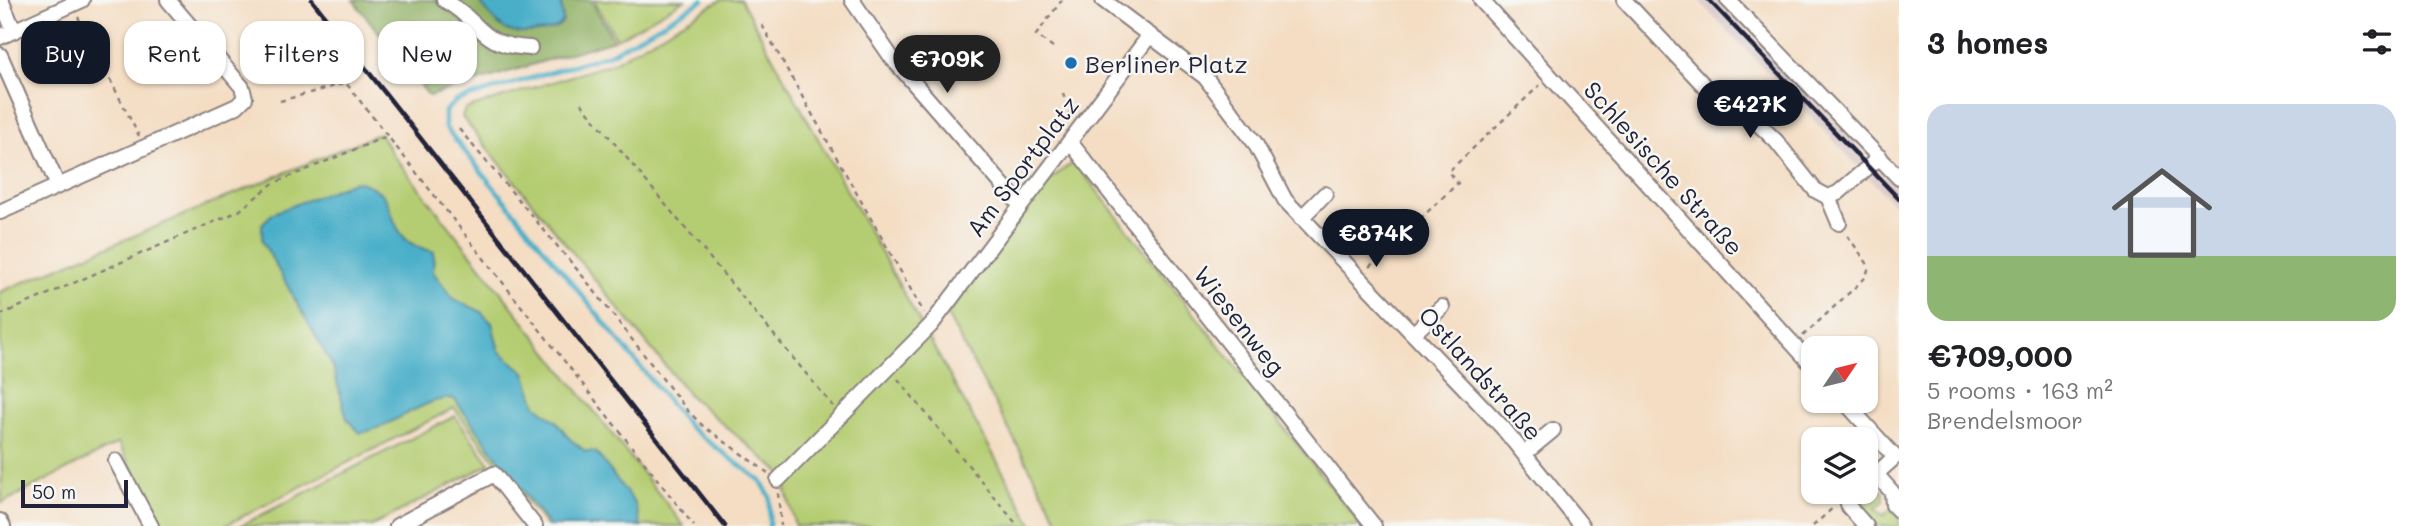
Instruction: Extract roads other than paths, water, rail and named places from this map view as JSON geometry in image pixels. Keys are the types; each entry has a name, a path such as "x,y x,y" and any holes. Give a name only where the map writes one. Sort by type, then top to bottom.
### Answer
{"street":[{"path":"1,0 14,31"},
{"path":"0,212 237,106 245,98 242,87 168,0"},
{"path":"444,0 460,9 490,40 506,47 530,48"},
{"path":"852,0 892,58 1021,206"},
{"path":"1103,0 1150,35"},
{"name":"Schlesische Straße","path":"1481,0 1801,353"},
{"path":"1624,0 1712,94 1741,107 1776,141 1815,190 1828,197 1839,223"},
{"path":"1728,0 1899,177"},
{"path":"0,37 77,2"},
{"name":"Am Sportplatz","path":"778,480 930,325 1150,35"},
{"name":"Ostlandstraße","path":"1150,35 1205,77 1249,133 1284,200 1415,333 1524,454 1582,526"},
{"path":"0,55 58,186"},
{"name":"Wiesenweg","path":"1069,142 1374,526"},
{"path":"1828,197 1838,193 1880,157"},
{"path":"1301,218 1325,194"},
{"path":"1415,333 1442,307"},
{"path":"1855,413 1897,459 1878,473"},
{"path":"1524,454 1553,430"},
{"path":"116,461 151,526"},
{"path":"397,526 494,474 535,526"},
{"path":"1878,481 1896,489 1893,505 1899,512"},
{"path":"1850,504 1849,507 1866,526"},
{"path":"0,521 3,526"}],"water":[{"path":"478,0 561,0 563,22 545,31 516,33 502,27"},
{"path":"356,181 380,192 390,207 395,224 408,241 434,252 433,272 454,299 480,311 492,323 499,351 525,372 536,405 585,451 596,452 635,504 641,526 549,526 454,399 432,402 384,425 360,433 347,419 333,367 262,241 262,224 273,213"}],"waterway":[{"path":"703,0 610,54 456,101 445,111 445,127 690,428 761,481 770,497 769,526"}],"railway":[{"path":"312,0 725,526"},
{"path":"1709,0 1899,199"}],"place":[{"name":"Berliner Platz","path":"1071,63"}]}
